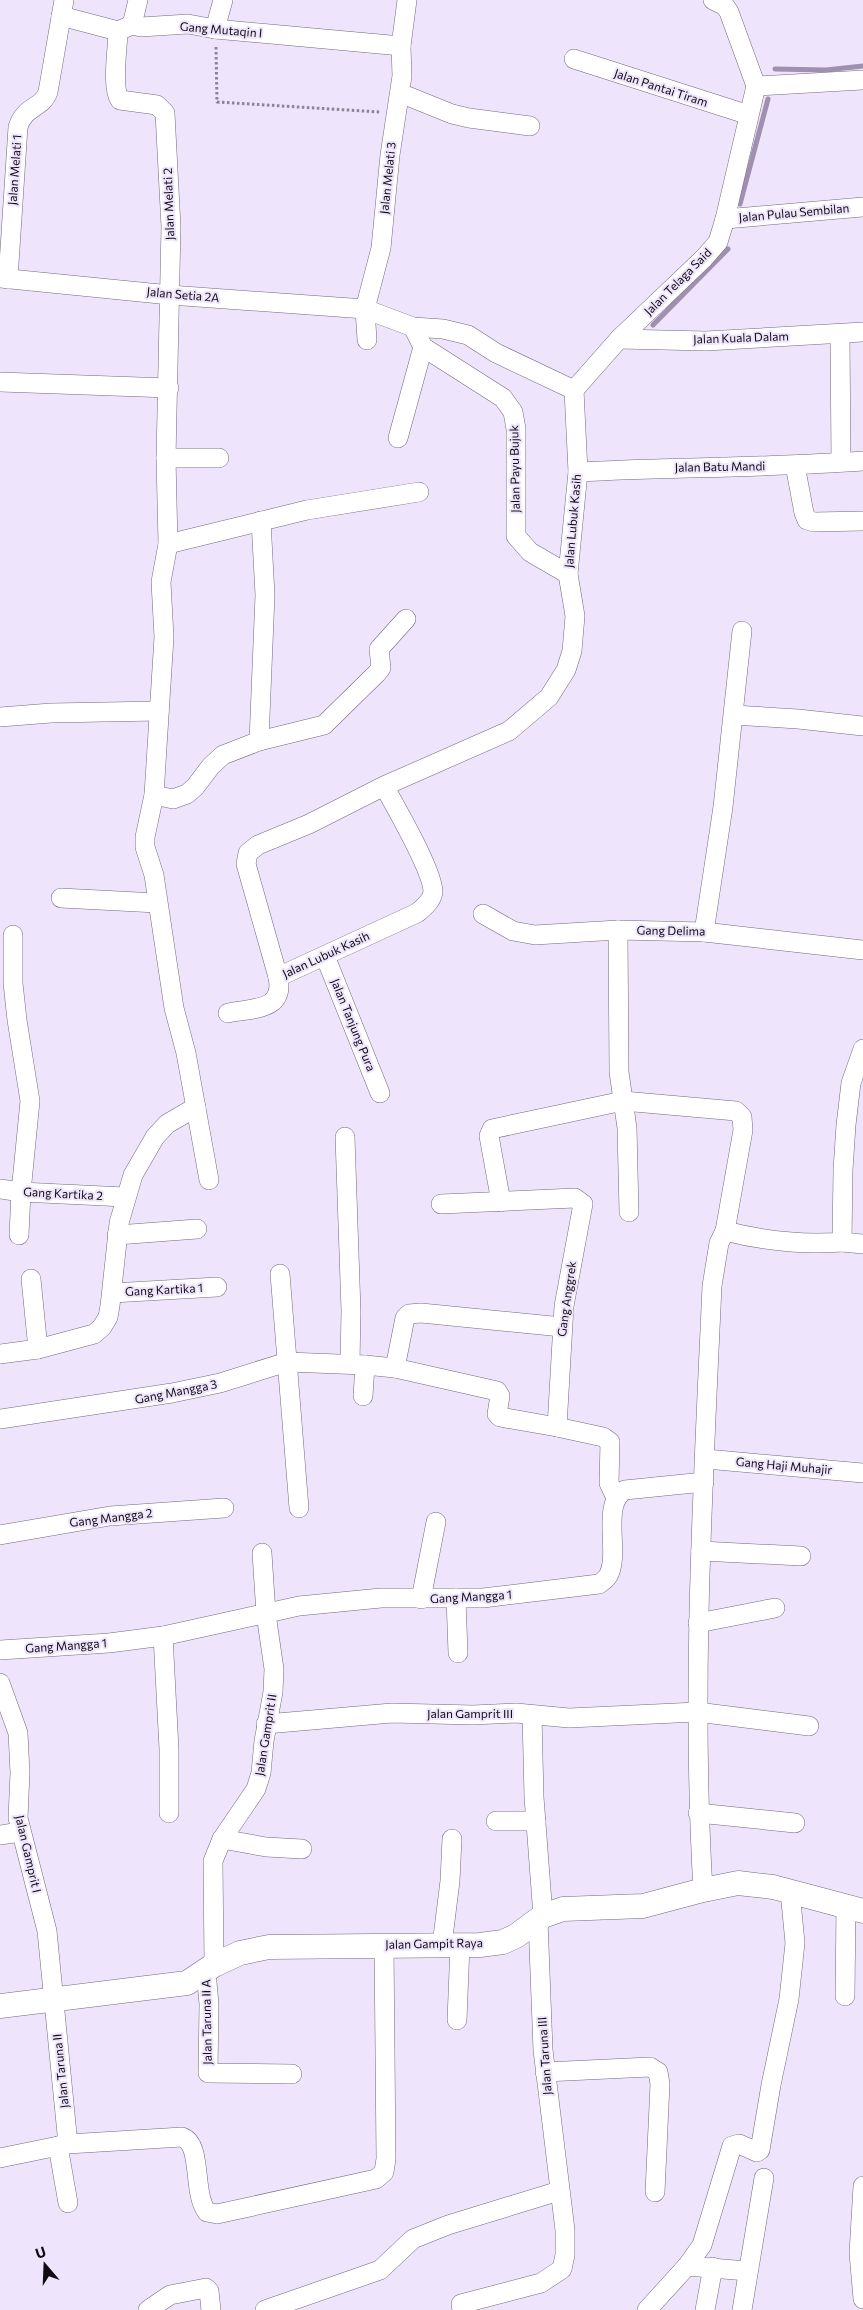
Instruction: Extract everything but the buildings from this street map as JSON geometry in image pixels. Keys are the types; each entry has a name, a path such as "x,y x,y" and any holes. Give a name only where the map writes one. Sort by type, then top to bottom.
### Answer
{"street":[{"path":"125,28 138,0"},
{"path":"215,29 223,0"},
{"name":"Jalan Melati 3","path":"367,340 365,309 380,248 400,93 403,64 401,46 407,0"},
{"path":"712,0 725,6 729,12 756,86 863,80"},
{"name":"Gang Mutaqin I","path":"62,8 125,28 188,24 215,29 401,46"},
{"name":"Jalan Melati 1","path":"4,278 18,127 21,116 45,99 48,92 62,8"},
{"name":"Jalan Melati 2","path":"125,28 116,84 118,97 120,100 157,105 165,113 171,227 166,458 168,544 161,582 164,637 154,795 145,837 145,847 154,875 174,1008 186,1053 209,1180"},
{"name":"Jalan Pantai Tiram","path":"574,59 750,115"},
{"name":"Jalan Telaga Said","path":"574,390 619,339 704,258 718,242 756,86"},
{"path":"400,93 452,114 530,126"},
{"name":"Jalan Pulau Sembilan","path":"725,219 863,207"},
{"name":"Jalan Setia 2A","path":"4,278 170,295 365,309 376,311 413,327"},
{"path":"398,438 423,347 413,327"},
{"path":"413,327 443,329 468,335 496,353 574,390"},
{"name":"Jalan Kuala Dalam","path":"619,339 706,341 863,332"},
{"path":"840,334 841,462"},
{"name":"Jalan Payu Bujuk","path":"423,347 503,398 513,412 516,429 516,536 530,552 568,574"},
{"path":"0,382 168,388"},
{"name":"Jalan Lubuk Kasih","path":"384,786 430,876 433,894 428,904 417,913 278,978 246,864 248,853 258,845 309,824 384,786 509,731 549,697 566,670 572,651 576,616 568,574 578,472 574,390"},
{"path":"166,458 219,458"},
{"name":"Jalan Batu Mandi","path":"578,472 690,466 795,466 863,460"},
{"path":"795,466 804,513 808,520 814,522 863,521"},
{"path":"168,544 307,510 420,492"},
{"path":"259,741 264,595 261,521"},
{"path":"154,795 173,799 187,794 195,787 211,766 224,755 259,741 324,725 381,668 379,649 406,619"},
{"path":"704,932 734,715 742,631"},
{"path":"0,717 50,713 159,711"},
{"path":"734,715 863,726"},
{"path":"61,898 157,903"},
{"name":"Gang Delima","path":"483,914 513,930 535,935 618,930 704,932 863,950"},
{"path":"618,930 620,1072 622,1100 628,1128 629,1212"},
{"path":"14,935 13,983 30,1101 21,1192 19,1235"},
{"name":"Jalan Tanjung Pura","path":"325,956 380,1093"},
{"path":"228,1013 272,1003 278,998 281,989 278,978"},
{"path":"842,1242 846,1125 851,1083 863,1049"},
{"path":"501,1202 489,1136 492,1129 622,1100 736,1111 742,1117 743,1130 725,1231 719,1243 712,1286 698,1623 698,1813 702,1890"},
{"path":"0,1354 38,1349 94,1334 102,1327 108,1317 117,1235 125,1197 133,1175 155,1137 167,1124 196,1107"},
{"path":"345,1137 351,1311 363,1396"},
{"name":"Gang Kartika 2","path":"0,1189 21,1192 125,1197"},
{"name":"Gang Anggrek","path":"441,1204 575,1198 583,1204 564,1306 557,1428"},
{"path":"117,1235 197,1229"},
{"path":"725,1231 753,1238 811,1244 842,1242 863,1244"},
{"path":"280,1274 298,1508"},
{"path":"31,1279 38,1349"},
{"name":"Gang Kartika 1","path":"112,1292 217,1287"},
{"path":"395,1368 404,1318 409,1314 562,1327"},
{"name":"Gang Mangga 3","path":"0,1419 172,1393 220,1383 287,1362 357,1364 395,1368 497,1391 500,1396 497,1414 500,1417 557,1428"},
{"path":"557,1428 603,1437 610,1442 608,1483 616,1498 625,1490 704,1482"},
{"name":"Gang Haji Muhajir","path":"706,1459 863,1474"},
{"name":"Gang Mangga 1","path":"0,1650 99,1644 163,1636 299,1606 372,1599 483,1598 599,1584 608,1577 612,1563 613,1506 616,1498"},
{"name":"Gang Mangga 2","path":"0,1535 110,1516 224,1508"},
{"path":"422,1599 436,1522"},
{"path":"701,1551 801,1556"},
{"name":"Jalan Gamprit II","path":"210,1968 213,1861 222,1839 256,1789 262,1773 266,1724 274,1692 274,1669 266,1614 262,1553"},
{"path":"456,1598 458,1653"},
{"path":"698,1623 775,1608"},
{"path":"163,1636 169,1749 169,1813"},
{"name":"Jalan Gamprit I","path":"0,1683 18,1733 20,1773 17,1806 20,1832 47,1931 54,1998"},
{"path":"532,1715 569,1718 697,1712 809,1726"},
{"name":"Jalan Gamprit III","path":"266,1724 392,1713 460,1715 516,1713 532,1715 540,1918"},
{"path":"698,1813 795,1823"},
{"path":"496,1821 536,1821"},
{"path":"0,1835 20,1832"},
{"path":"452,1838 450,1881 451,1945 458,2020"},
{"path":"222,1839 266,1847 302,1849"},
{"name":"Jalan Gampit Raya","path":"0,2006 54,1998 113,1994 187,1983 210,1968 240,1953 269,1947 451,1945 504,1942 516,1936 540,1918 563,1908 643,1906 702,1890 738,1883 790,1892 855,1909"},
{"path":"647,2310 687,2266 702,2246 732,2146 740,2144 757,2152 760,2150 771,2085 790,1999 795,1943 790,1892"},
{"path":"845,1996 855,1909"},
{"name":"Jalan Taruna III","path":"462,2310 461,2304 540,2283 562,2270 565,2255 565,2230 545,2072 540,1918"},
{"path":"0,2158 63,2145 176,2137 187,2138 194,2149 199,2195 203,2206 207,2212 217,2214 376,2179 384,2172 386,2159 384,1945"},
{"name":"Jalan Taruna II A","path":"210,1968 208,2073 292,2074"},
{"name":"Jalan Taruna II","path":"54,1998 68,2203"},
{"path":"545,2072 650,2067 658,2072 660,2084 655,2192"},
{"path":"742,2310 764,2178"},
{"path":"863,2186 861,2252 863,2299"},
{"path":"265,2310 304,2304 380,2270 413,2239 430,2232 560,2191"},
{"path":"687,2266 747,2271"},
{"path":"705,2310 713,2267"},
{"path":"148,2310 170,2295 206,2288 209,2291 211,2310"}],"path":[{"path":"215,29 217,102 396,113"}],"waterway":[{"path":"775,69 826,70 863,66"},
{"path":"740,204 768,99"},
{"path":"653,325 728,249"}]}
